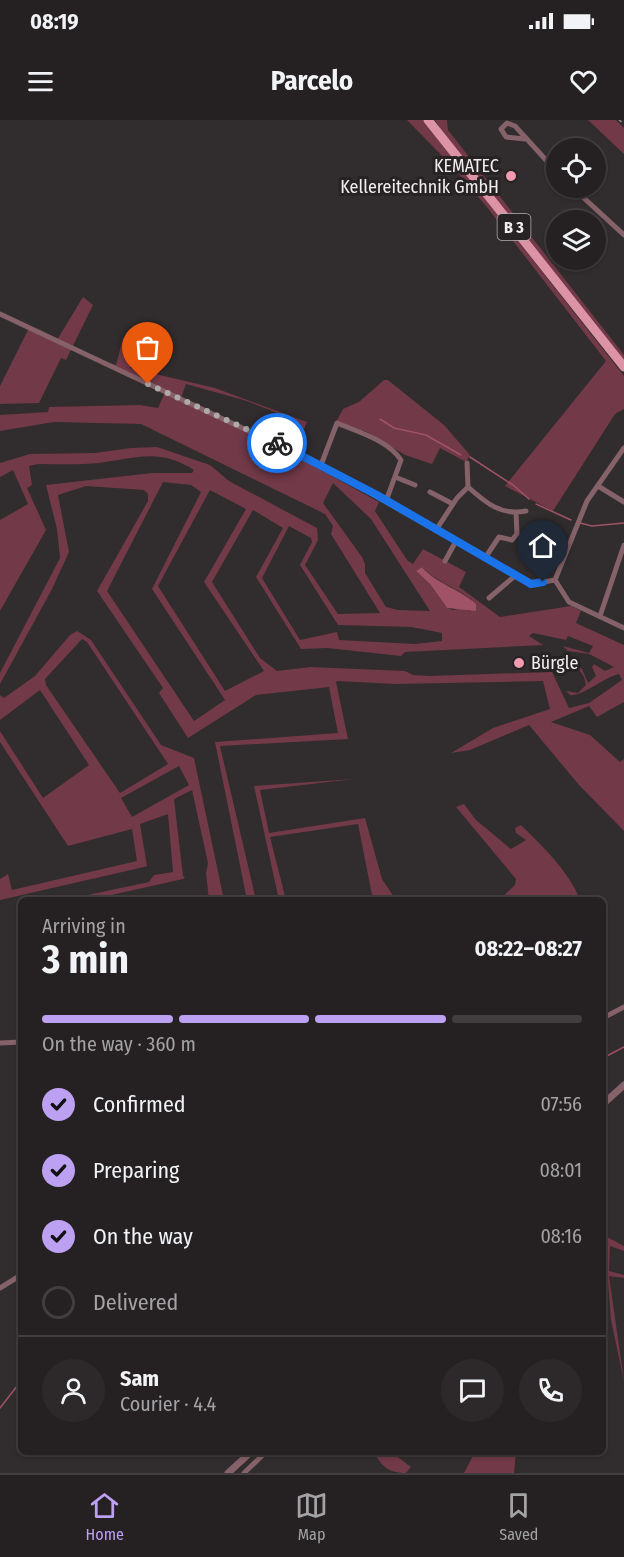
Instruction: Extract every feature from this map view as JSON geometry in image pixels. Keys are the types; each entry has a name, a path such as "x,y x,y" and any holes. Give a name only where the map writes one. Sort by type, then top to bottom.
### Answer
{"main road":[{"name":"B 3","path":"428,120 624,367"}],"street":[{"path":"525,139 546,161"},
{"path":"584,198 624,235"},
{"path":"0,314 321,465 531,584 555,580"},
{"path":"321,465 338,423 379,441 397,454 401,460 386,501"},
{"path":"555,580 577,520 624,448"},
{"path":"436,530 453,504 468,487 467,462"},
{"path":"395,477 415,485"},
{"path":"598,486 624,502"},
{"path":"468,487 488,505 516,513 526,511"},
{"path":"430,492 453,504"},
{"path":"485,558 499,537 512,540 516,534 516,513"},
{"path":"445,561 456,541"},
{"path":"600,616 624,545"},
{"path":"617,563 624,565"},
{"path":"489,598 516,576"},
{"path":"555,580 569,602 624,628"},
{"path":"606,1016 624,1006"},
{"path":"0,1043 18,1042"},
{"path":"606,1101 624,1085"},
{"path":"0,1288 18,1277"},
{"path":"228,1473 248,1455"},
{"path":"244,1473 263,1455"}],"shaded area":[{"path":"407,120 423,120 624,376 624,409 615,414 553,511 505,486 606,361 486,206 451,165"},
{"path":"435,120 447,120 448,130 546,255 546,265 450,143"},
{"path":"588,120 616,120 624,128 624,154"},
{"path":"550,270 558,270 624,355 624,364"},
{"path":"83,297 93,305 66,360 61,358 39,403 0,404 0,386 29,328 57,340"},
{"path":"123,338 136,341 130,368 215,388 307,422 293,455 379,502 375,511 407,560 413,564 423,549 466,572 459,587 500,617 571,606 581,611 576,623 624,645 624,702 597,717 589,706 551,722 590,735 620,762 624,759 624,831 579,785 529,725 470,750 451,753 493,728 550,709 543,681 395,684 338,681 336,682 348,739 220,746 255,897 246,897 215,742 338,733 329,687 256,695 188,738 159,693 163,688 97,591 148,501 148,494 144,490 86,486 58,495 69,552 51,591 0,684 0,673 60,558 57,529 46,485 152,473 192,473 194,470 170,459 148,456 91,464 29,466 32,485 27,488 46,530 0,611 0,520 28,504 13,470 0,477 0,463 30,454 95,453 157,447 210,465 229,481 317,528 318,540 305,565 338,614 380,613 331,534 333,526 325,514 141,424 54,422 0,431 0,415 48,412 49,407 140,405 158,408 165,392 100,361 116,365","holes":["186,384 247,401 287,417 276,442 181,398","163,482 191,485 201,492 152,589 225,700 194,721 107,591","333,483 371,519 430,611 398,610 386,607 365,573 362,557 323,503","210,490 246,509 204,582 264,671 225,691 158,586","253,510 283,528 256,577 301,649 327,648 401,656 405,652 543,645 529,636 533,633 566,640 568,636 593,646 589,653 563,646 568,651 589,654 614,667 605,671 594,664 592,667 596,676 588,683 582,669 574,662 584,677 586,685 578,693 566,691 570,695 581,693 619,674 622,680 589,703 569,708 552,672 429,676 413,675 405,671 310,667 277,671 260,658 212,582","289,526 311,538 312,542 300,565 338,625 412,627 442,633 442,641 415,644 339,640 337,632 300,640 262,578","422,567 432,576 472,600 470,611 463,608 453,610 447,608 430,584 416,571"]},
{"path":"384,380 388,380 444,425 470,455 466,462 440,448 432,464 405,455 367,432 336,422 343,409 359,402"},
{"path":"422,567 427,573 470,599 476,604 476,611 447,608 430,584 416,571"},
{"path":"77,631 91,640 161,745 194,758 223,897 209,897 206,873 208,863 192,790 174,799 183,876 185,877 183,879 102,897 78,897 149,882 154,875 173,872 168,814 140,824 147,866 0,900 0,879 8,874 12,890 137,861 132,829 68,846 0,742 0,731 43,798 89,765 40,690 0,720 0,695 4,698 35,676 70,635","holes":["82,639 87,642 168,764 120,793 46,685 45,679","179,766 189,785 132,817 121,798"]},
{"path":"354,779 260,790 269,833 365,818 382,879 394,897 372,897 358,824 270,837 285,897 278,897 254,786"},
{"path":"464,804 476,820 511,849 526,840 516,833 515,828 521,825 562,869 579,897 502,897 515,885 516,879 456,807"},
{"path":"607,1237 624,1246 624,1251 610,1246 609,1271 624,1275 624,1278 609,1276 624,1381 611,1320"},
{"path":"376,1455 395,1455 411,1467 406,1473 395,1472 380,1462"},
{"path":"473,1455 516,1455 514,1473 464,1473"}],"waterway":[{"path":"380,419 394,428 426,435 461,455"},
{"path":"470,457 513,485 529,499"},
{"path":"536,504 571,520"},
{"path":"580,523 592,526 624,523"},
{"path":"606,1056 624,1047"},
{"path":"0,1408 18,1385"}],"railway":[{"path":"619,120 624,124"}],"way so far":[{"path":"148,384 277,443"}],"place":[{"name":"KEMATEC Kellereitechnik GmbH","path":"511,176"},
{"name":"Bürgle","path":"519,663"}],"route":[{"path":"277,443 377,495 531,584 543,582"}]}
